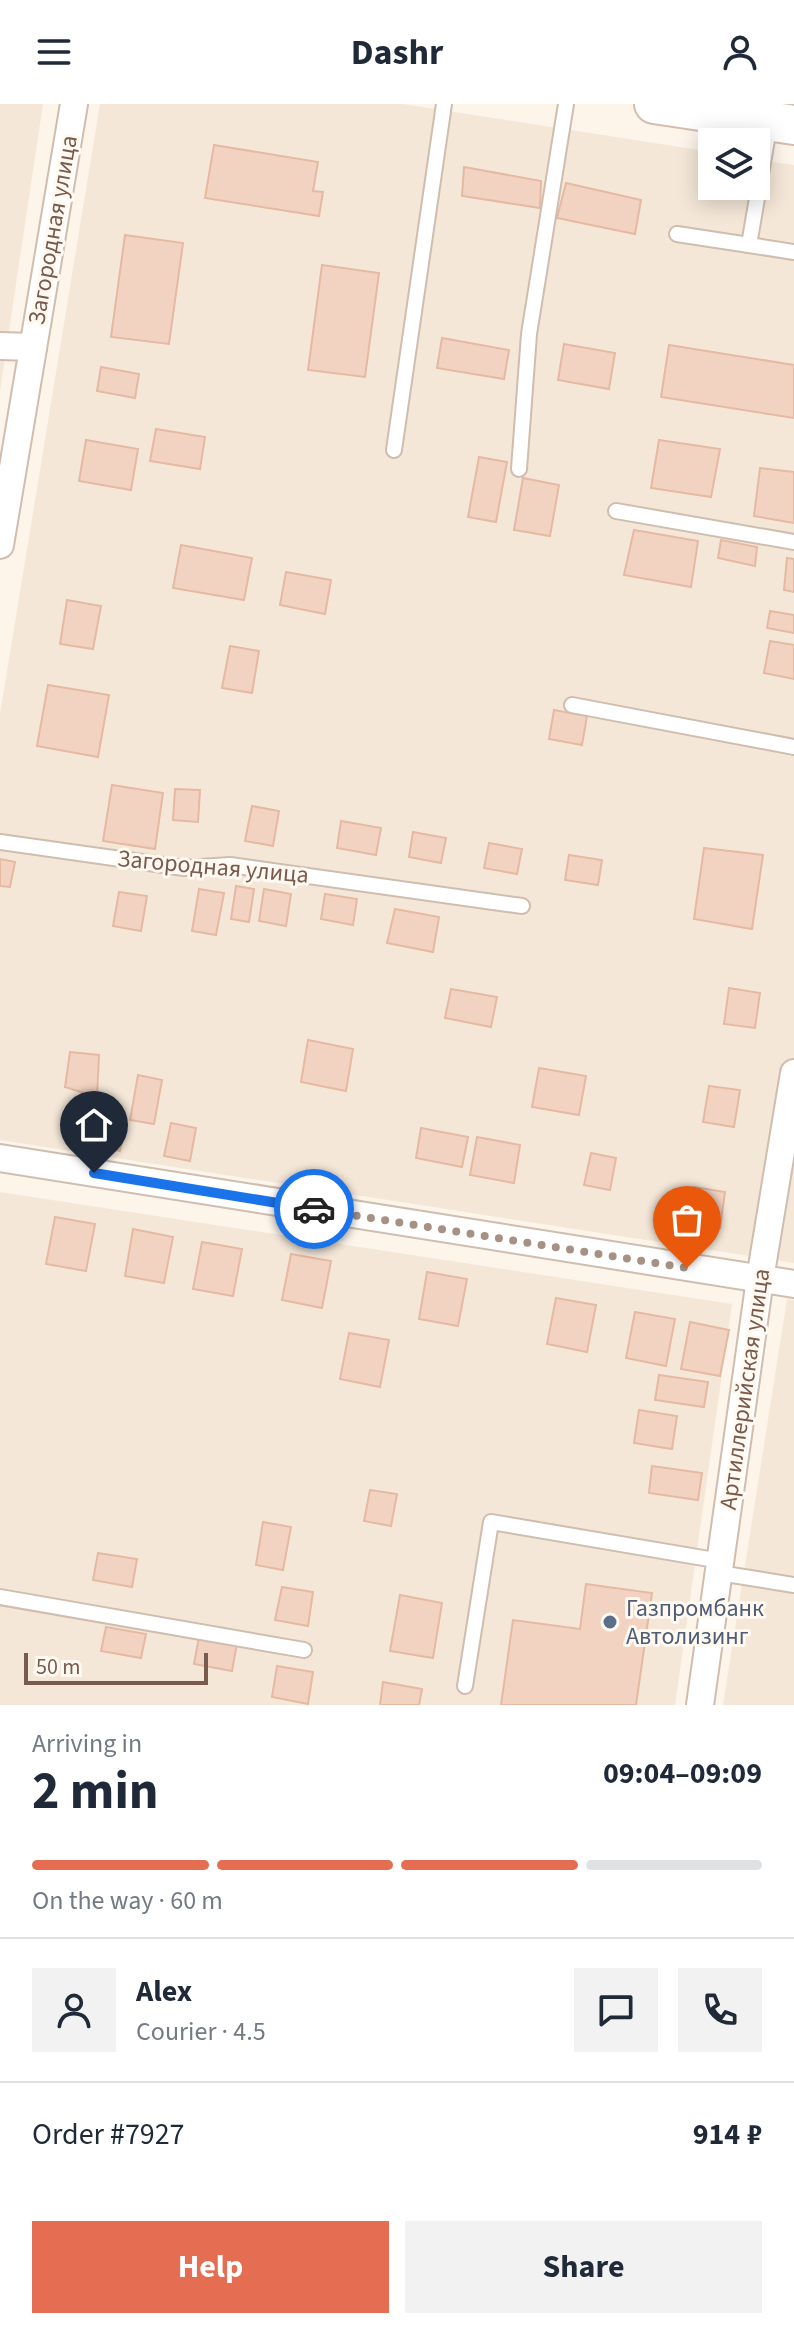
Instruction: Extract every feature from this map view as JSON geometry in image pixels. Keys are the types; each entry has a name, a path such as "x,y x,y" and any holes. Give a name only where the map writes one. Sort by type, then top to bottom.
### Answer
{"main road":[{"path":"654,104 782,124"}],"street":[{"name":"Загородная улица","path":"0,545 74,104"},
{"path":"0,346 33,347"},
{"name":"Артиллерийская улица","path":"700,1705 760,1279 794,1073"},
{"path":"0,1158 794,1284"}],"lane":[{"path":"394,450 444,104"},
{"path":"519,469 529,334 566,104"},
{"path":"749,245 782,124"},
{"path":"677,234 794,252"},
{"path":"616,511 794,542"},
{"path":"572,705 794,747"},
{"name":"Загородная улица","path":"0,842 184,868 230,865 522,906"},
{"path":"465,1686 491,1522 720,1567 794,1585"},
{"path":"0,1597 304,1650"}],"shaded area":[{"path":"0,104 43,104 0,391"},
{"path":"100,104 403,104 698,150 698,200 770,200 770,161 794,165 794,1263 0,1140 0,714"},
{"path":"0,1192 732,1304 675,1705 0,1705"},
{"path":"787,1299 794,1300 794,1705 723,1705"}],"building":[{"path":"214,145 318,162 313,191 323,192 319,216 205,198"},
{"path":"464,167 541,181 540,208 462,196"},
{"path":"566,183 641,200 635,234 557,218"},
{"path":"125,235 183,243 169,344 111,337"},
{"path":"322,265 379,273 365,377 308,370"},
{"path":"442,338 509,350 504,379 437,368"},
{"path":"564,344 615,353 609,389 558,380"},
{"path":"669,345 794,365 794,418 661,397"},
{"path":"101,367 139,374 135,398 97,391"},
{"path":"156,429 205,437 200,469 150,461"},
{"path":"86,440 138,449 131,490 79,481"},
{"path":"659,440 720,449 711,497 651,488"},
{"path":"479,457 507,462 496,522 468,517"},
{"path":"760,468 794,472 794,523 754,516"},
{"path":"523,478 559,485 550,536 514,530"},
{"path":"634,530 698,541 691,587 624,575"},
{"path":"721,540 757,547 755,566 718,558"},
{"path":"181,545 252,558 244,600 173,588"},
{"path":"787,558 794,559 794,592 784,590"},
{"path":"286,572 331,580 325,614 280,605"},
{"path":"67,600 101,606 93,649 60,644"},
{"path":"770,611 794,615 794,633 767,628"},
{"path":"770,641 794,645 794,679 764,673"},
{"path":"230,646 259,651 252,693 222,688"},
{"path":"48,685 109,695 98,757 37,746"},
{"path":"554,710 587,716 582,745 549,739"},
{"path":"112,785 163,793 155,849 103,841"},
{"path":"175,789 200,790 198,822 173,820"},
{"path":"252,806 279,811 273,846 245,841"},
{"path":"341,821 381,828 376,855 337,848"},
{"path":"413,832 446,838 441,863 409,857"},
{"path":"489,843 522,849 517,874 484,868"},
{"path":"704,848 763,855 752,929 694,919"},
{"path":"569,855 602,860 598,885 565,880"},
{"path":"0,859 15,862 10,887 0,886"},
{"path":"236,886 254,889 249,922 231,919"},
{"path":"199,889 224,893 216,935 192,931"},
{"path":"264,889 291,894 286,926 259,921"},
{"path":"119,892 147,896 141,931 113,926"},
{"path":"325,894 357,899 353,925 321,919"},
{"path":"395,909 439,917 433,952 387,943"},
{"path":"729,988 760,993 755,1028 724,1024"},
{"path":"451,989 497,997 491,1027 445,1018"},
{"path":"308,1040 353,1049 346,1091 301,1082"},
{"path":"70,1052 99,1055 97,1097 65,1087"},
{"path":"539,1068 586,1076 579,1115 532,1107"},
{"path":"138,1075 162,1080 154,1124 130,1120"},
{"path":"709,1086 740,1090 734,1127 703,1122"},
{"path":"101,1113 126,1118 120,1151 94,1146"},
{"path":"171,1123 196,1128 190,1161 164,1156"},
{"path":"421,1128 468,1137 462,1167 416,1158"},
{"path":"477,1137 520,1145 514,1183 470,1175"},
{"path":"591,1153 616,1158 610,1190 584,1185"},
{"path":"694,1187 725,1192 720,1228 689,1223"},
{"path":"55,1217 95,1224 86,1271 46,1264"},
{"path":"133,1229 173,1237 164,1283 125,1276"},
{"path":"202,1242 242,1249 233,1296 193,1289"},
{"path":"291,1254 331,1261 322,1308 282,1300"},
{"path":"427,1272 467,1279 458,1326 419,1319"},
{"path":"556,1298 596,1305 587,1352 547,1344"},
{"path":"635,1312 675,1319 666,1366 626,1358"},
{"path":"690,1322 729,1330 720,1376 681,1369"},
{"path":"349,1333 389,1340 380,1387 340,1379"},
{"path":"659,1375 708,1382 704,1407 655,1400"},
{"path":"639,1410 677,1416 672,1449 634,1443"},
{"path":"652,1466 702,1473 698,1500 649,1493"},
{"path":"370,1490 397,1494 391,1526 364,1521"},
{"path":"263,1522 291,1527 283,1570 256,1565"},
{"path":"98,1553 137,1559 132,1587 93,1580"},
{"path":"586,1584 652,1593 636,1705 501,1705 513,1620 580,1629"},
{"path":"282,1587 313,1592 308,1626 275,1620"},
{"path":"400,1595 442,1603 433,1658 390,1651"},
{"path":"106,1627 146,1634 141,1658 101,1651"},
{"path":"199,1637 237,1643 232,1671 194,1664"},
{"path":"277,1666 313,1672 308,1704 272,1697"},
{"path":"383,1682 422,1689 419,1705 380,1705"}],"way so far":[{"path":"314,1209 687,1268"}],"place":[{"name":"Газпромбанк Автолизинг","path":"610,1622"}],"route":[{"path":"94,1173 314,1209"}]}
